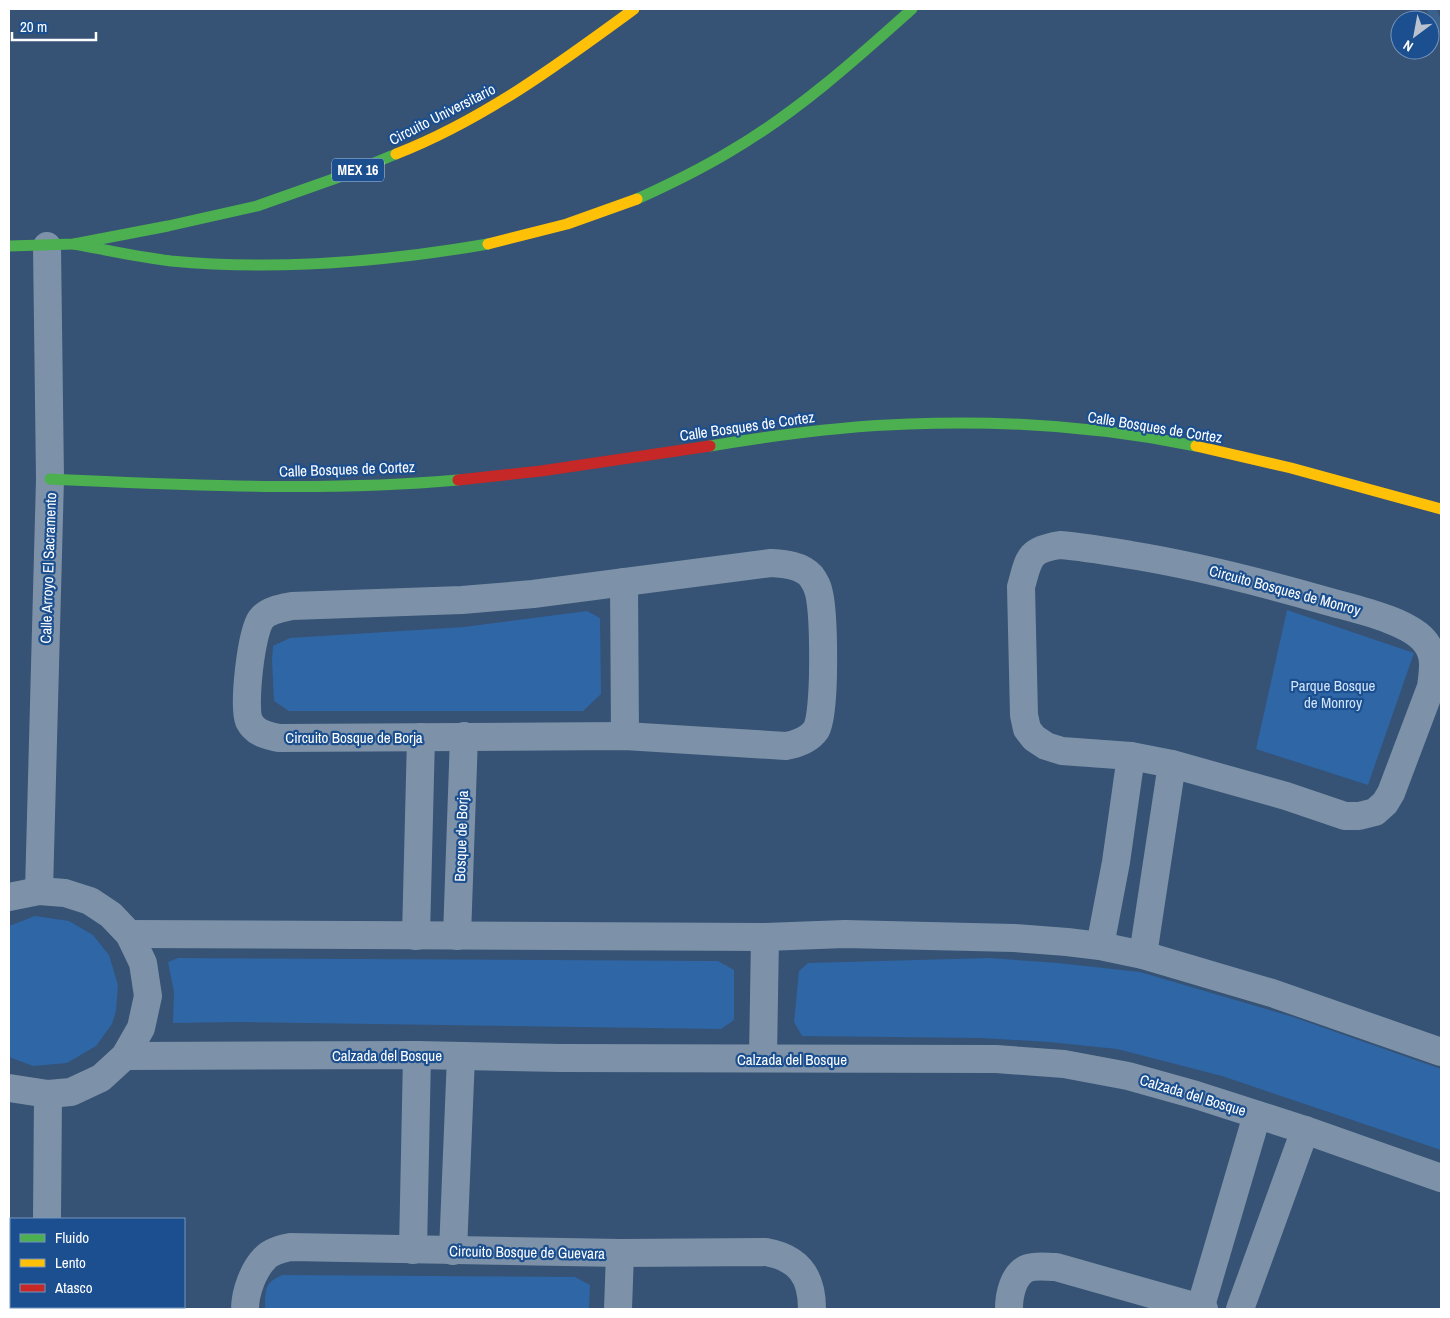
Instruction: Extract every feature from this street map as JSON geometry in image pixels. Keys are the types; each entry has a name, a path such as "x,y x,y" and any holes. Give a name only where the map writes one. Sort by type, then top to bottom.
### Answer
{"main road":[{"name":"Circuito Universitario","path":"9,246 74,244 168,226 257,206 342,176 417,146 494,106 561,63 634,9"},
{"path":"74,244 142,257 192,262 260,265 319,264 465,248 531,234 592,215 665,186 728,153 790,112 856,60 912,9"},
{"name":"Calle Bosques de Cortez","path":"50,479 262,487 378,485 480,478 630,459 736,441 820,431 894,424 970,423 1052,426 1139,436 1252,459 1441,508"}],"street":[{"name":"Calle Arroyo El Sacramento","path":"39,891 50,479 47,246"},
{"name":"Circuito Bosques de Monroy","path":"1060,545 1077,546 1177,563 1258,581 1397,623 1426,642 1432,655 1431,686 1395,784 1385,803 1375,812 1359,816 1345,816 1286,796 1172,764 1131,756 1062,750 1046,746 1034,738 1027,729 1024,715 1021,587 1026,567 1033,554 1044,547 1060,545"},
{"name":"Circuito Bosque de Borja","path":"772,563 798,567 811,576 819,591 822,632 822,701 816,730 810,736 799,743 786,746 625,736 278,738 257,731 250,722 247,713 250,656 255,635 262,618 275,610 292,606 462,600 533,594 772,563"},
{"path":"624,582 625,736"},
{"name":"Bosque de Borja","path":"457,936 464,736"},
{"path":"416,936 421,737"},
{"path":"1100,946 1116,862 1131,756"},
{"path":"1143,955 1172,764"},
{"path":"9,897 39,891 65,893 90,901 111,915 129,934 143,963 148,996 141,1028 125,1056 101,1078 71,1092 48,1094 9,1088"},
{"path":"129,934 765,937 845,934 1014,938 1067,942 1100,946 1143,955 1272,993 1441,1052"},
{"path":"763,1058 765,937"},
{"path":"413,1250 417,1054"},
{"name":"Calzada del Bosque","path":"125,1056 417,1054 588,1058 996,1059 1064,1064 1128,1076 1257,1115 1441,1178"},
{"path":"453,1250 461,1056"},
{"path":"47,1218 48,1094"},
{"path":"1009,1309 1012,1291 1020,1273 1028,1268 1041,1266 1056,1267 1201,1309 1257,1115"},
{"path":"1240,1309 1305,1130"},
{"name":"Circuito Bosque de Guevara","path":"245,1309 250,1283 265,1257 275,1251 290,1247 620,1253 766,1252 790,1260 803,1270 812,1300 812,1309"},
{"path":"618,1309 620,1253"}],"green space":[{"name":"Parque Bosque de Monroy","path":"1287,610 1414,653 1368,785 1256,749"},
{"path":"587,611 600,618 601,694 583,711 289,711 274,701 273,646 290,638 464,627"},
{"path":"35,916 69,921 93,935 109,955 118,985 116,1011 112,1024 96,1046 67,1063 33,1066 9,1057 9,926"},
{"path":"178,958 718,961 734,970 734,1020 721,1029 239,1022 173,1023 174,992 168,962"},
{"path":"989,958 1140,972 1293,1017 1441,1069 1441,1150 1222,1076 1117,1049 981,1038 802,1036 794,1022 799,971 808,963"},
{"path":"282,1275 575,1277 590,1285 589,1309 265,1309 265,1297 269,1284"}],"waterway":[{"path":"1431,9 1441,29"}],"traffic: fast":[{"path":"637,199 706,165 778,121 846,67 912,9"},
{"path":"9,246 74,244 257,206 342,176 396,154"},
{"path":"74,244 171,261 250,265 290,265 370,260 488,244"},
{"path":"710,446 834,429 945,423 1053,426 1161,439 1196,446"},
{"path":"50,479 305,487 407,484 458,480"}],"traffic: slow":[{"path":"396,154 459,125 490,108 549,70 634,9"},
{"path":"488,244 567,224 637,199"},
{"path":"1196,446 1291,468 1441,509"}],"traffic: jam":[{"path":"458,480 541,471 710,446"}]}
